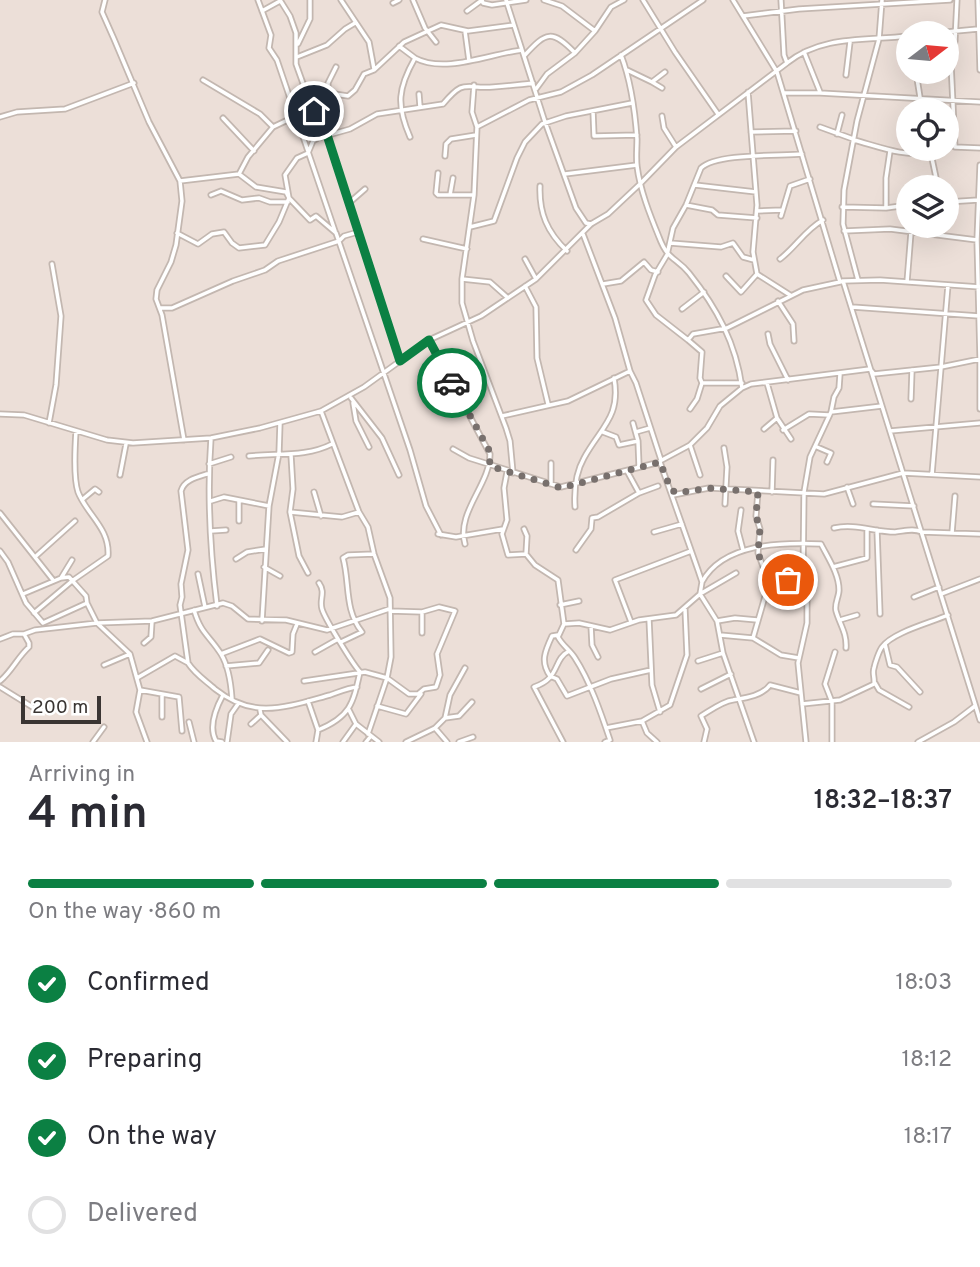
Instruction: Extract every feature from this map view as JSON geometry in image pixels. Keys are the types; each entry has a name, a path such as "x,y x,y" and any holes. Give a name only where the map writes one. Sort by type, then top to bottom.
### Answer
{"street":[{"path":"105,0 102,12 149,122 180,181 182,201 172,262 157,290 156,299 160,308 184,440"},
{"path":"258,0 271,35 269,48 277,60 426,506 439,535 463,537 503,529"},
{"path":"296,47 310,19 310,0"},
{"path":"341,0 371,49 374,70"},
{"path":"393,3 399,0"},
{"path":"413,0 428,32 436,42"},
{"path":"467,11 482,0 483,4 492,5 526,0"},
{"path":"544,0 562,6 595,31"},
{"path":"562,6 564,0"},
{"path":"611,0 611,7"},
{"path":"535,90 547,75 575,53 595,31 611,7 624,0"},
{"path":"643,0 718,114"},
{"path":"477,127 528,100 561,92 703,0"},
{"path":"733,0 777,72 980,720"},
{"path":"781,0 784,55 787,63"},
{"path":"743,16 882,2 950,0"},
{"path":"956,21 957,0"},
{"path":"978,0 980,70"},
{"path":"262,11 280,1 290,16 296,33 296,64 310,103 327,135 400,361"},
{"path":"507,2 576,208 586,223 591,224"},
{"path":"858,280 844,231 842,207 853,139 879,39 882,2"},
{"path":"298,57 327,45 355,23"},
{"path":"239,174 273,127 296,116 310,103 328,93 350,96 364,74 374,70 412,37 440,25 465,31 514,25"},
{"path":"959,32 979,29"},
{"path":"465,31 469,61"},
{"path":"399,46 428,64 469,61 523,52 547,36 560,38 575,53"},
{"path":"0,414 24,415 126,443 211,438 321,411 356,392 429,340 489,311 536,279 567,251 591,224 608,215 676,147 787,63 816,45 896,37"},
{"path":"846,75 850,41"},
{"path":"804,52 820,93"},
{"path":"621,55 627,70 632,103 637,165 650,213 667,255 684,268 704,292 727,328 742,386"},
{"path":"410,137 400,108 402,80 415,58"},
{"path":"328,93 328,83 335,67"},
{"path":"627,70 662,89"},
{"path":"652,82 665,72"},
{"path":"202,80 260,114 273,127"},
{"path":"0,117 17,112 65,109 134,83"},
{"path":"177,233 198,244 212,234 224,232 239,248 265,245 288,200 285,175 297,158 307,153 313,141 350,129 377,114 400,108 443,104 456,89 474,85 492,87 533,83"},
{"path":"784,93 920,98 918,84"},
{"path":"474,85 472,112 477,127 474,195 462,279 462,309 510,440 513,473"},
{"path":"748,92 757,211 754,260 757,274 790,295"},
{"path":"419,94 420,107"},
{"path":"959,100 980,102"},
{"path":"470,227 494,221 525,142 545,122 632,103"},
{"path":"593,111 594,136 636,135"},
{"path":"837,134 842,115"},
{"path":"662,116 664,128 676,147"},
{"path":"223,118 254,150"},
{"path":"820,127 896,152"},
{"path":"751,132 796,131"},
{"path":"445,156 446,144 451,139 476,135"},
{"path":"959,147 980,148"},
{"path":"886,208 886,178 890,151"},
{"path":"690,410 702,383 702,352 656,315 646,300 667,255 673,228 705,164 803,154"},
{"path":"565,174 637,165"},
{"path":"980,165 977,240 980,409"},
{"path":"438,173 436,193 441,197 474,195"},
{"path":"180,181 239,174 256,187 286,192 288,200 306,218 310,220 316,216 336,233"},
{"path":"450,195 453,178"},
{"path":"781,216 790,186 810,179"},
{"path":"695,185 756,192"},
{"path":"540,186 543,218 548,230 567,251"},
{"path":"349,203 365,189"},
{"path":"211,195 220,191 242,200 288,200"},
{"path":"959,201 978,200"},
{"path":"686,205 718,215 757,218"},
{"path":"842,207 896,207"},
{"path":"757,211 782,210"},
{"path":"780,259 795,247 804,234 823,220"},
{"path":"844,231 896,230"},
{"path":"160,308 172,307 265,270 278,261 358,232"},
{"path":"583,234 603,284 702,582"},
{"path":"907,282 911,238"},
{"path":"959,238 977,240"},
{"path":"424,239 467,249"},
{"path":"670,243 721,247 733,243 743,257 754,260"},
{"path":"525,259 536,279"},
{"path":"603,284 621,281 644,262 651,270 658,272"},
{"path":"49,423 56,385 61,316 52,264"},
{"path":"726,276 741,292 757,274"},
{"path":"462,279 490,282 508,298"},
{"path":"688,340 693,334 704,330 727,328 790,295 842,281 979,286"},
{"path":"932,474 948,285"},
{"path":"525,286 536,307 537,358 548,404"},
{"path":"682,309 704,292"},
{"path":"778,301 793,324 794,341"},
{"path":"852,307 979,316"},
{"path":"768,334 770,344 788,380"},
{"path":"429,340 489,450 490,466 469,508 463,537 465,544"},
{"path":"870,369 874,374 941,367 980,359"},
{"path":"702,383 742,386 870,369"},
{"path":"911,399 912,370"},
{"path":"502,416 568,401 630,371"},
{"path":"806,742 799,658 807,623 807,594 803,576 804,492 810,457 817,447 830,413 839,388 840,374"},
{"path":"575,507 576,485 583,460 603,432 616,405 614,378"},
{"path":"767,383 777,418 791,439"},
{"path":"453,449 490,466 561,488 576,485 660,461 690,445 707,428 720,405 742,386"},
{"path":"356,392 352,399 356,421 369,447"},
{"path":"345,398 352,399 382,438 399,475"},
{"path":"783,430 809,414 882,406"},
{"path":"321,411 359,512 368,527 374,554 390,598 391,657 366,742"},
{"path":"764,429 777,418"},
{"path":"262,621 268,506 279,453 280,423"},
{"path":"633,423 638,441 639,466"},
{"path":"890,431 980,423"},
{"path":"636,432 650,428"},
{"path":"34,613 72,580 106,557 108,552 103,530 78,492 76,431"},
{"path":"603,432 616,437 619,445 638,441"},
{"path":"211,438 208,474 211,560 218,607"},
{"path":"120,475 126,443"},
{"path":"249,456 279,453 291,455 332,444"},
{"path":"690,445 700,475"},
{"path":"817,447 831,453 827,462"},
{"path":"724,448 727,467 725,504"},
{"path":"291,455 293,489 290,512 297,546 308,573"},
{"path":"209,464 231,457"},
{"path":"772,492 773,460"},
{"path":"551,463 551,484"},
{"path":"507,471 504,488 506,520 503,529 508,555 526,554"},
{"path":"627,471 639,493"},
{"path":"674,493 709,488 824,494 903,472 980,477"},
{"path":"208,474 182,486 181,491 188,550 181,584 182,615 188,663 194,672 238,704 261,712 356,687"},
{"path":"576,550 591,529 592,518 658,486"},
{"path":"847,487 853,505"},
{"path":"83,499 95,489 99,492"},
{"path":"314,492 321,516"},
{"path":"753,638 766,593 767,578 759,556 760,529 756,516 758,492"},
{"path":"952,533 955,496"},
{"path":"211,501 224,497 268,506"},
{"path":"239,501 239,521"},
{"path":"873,504 914,506"},
{"path":"741,510 738,531 743,550"},
{"path":"290,512 342,517 359,512"},
{"path":"0,513 53,580"},
{"path":"35,558 75,521"},
{"path":"654,532 682,524"},
{"path":"834,528 850,526 898,532 914,529 922,532 980,534"},
{"path":"524,529 527,536 526,554 535,565 558,580 564,624 558,635 561,643 575,658 606,728 609,741"},
{"path":"833,566 867,558 867,529"},
{"path":"211,531 226,530"},
{"path":"877,530 880,614"},
{"path":"754,742 723,653 717,621 701,594 706,574 729,556 743,550 803,543 821,544 833,566 840,591 835,608 847,638 846,648"},
{"path":"236,559 247,552 266,549"},
{"path":"0,551 34,613 43,623 56,628"},
{"path":"631,622 615,580 691,551"},
{"path":"315,652 362,632 355,622 349,604 343,558 348,555 374,554"},
{"path":"61,578 72,560"},
{"path":"264,568 280,576"},
{"path":"698,570 706,574"},
{"path":"564,624 579,623 610,630 631,622 676,615 701,594 736,573"},
{"path":"198,575 205,607"},
{"path":"767,578 788,580 803,576"},
{"path":"23,594 53,580 69,577 83,592 97,623 130,654 140,690 136,712 147,742"},
{"path":"941,594 980,579"},
{"path":"319,583 324,589 321,608 348,657 360,672"},
{"path":"914,597 939,587"},
{"path":"766,593 787,600"},
{"path":"560,604 579,601"},
{"path":"43,623 87,603"},
{"path":"0,639 35,630 97,623 152,621 205,607 218,607 223,603 248,619 286,620 327,630 389,610 422,612 439,607 455,611 437,654 440,675 436,687 424,689 418,694 409,694 387,678 360,672 304,681"},
{"path":"606,728 642,721 670,705 686,660 685,608"},
{"path":"194,610 198,626 221,654 232,699"},
{"path":"422,612 422,633"},
{"path":"840,620 857,615"},
{"path":"909,707 879,690 875,683 873,668 880,649 909,628 922,627 948,615"},
{"path":"717,621 735,618 757,620"},
{"path":"649,620 653,693 660,712"},
{"path":"144,643 151,636 152,621"},
{"path":"221,654 260,639 292,652 293,634 298,623"},
{"path":"592,626 592,645 598,657"},
{"path":"0,681 29,647 24,634"},
{"path":"558,635 552,636 544,662 545,669 551,678 557,679 567,696 611,678 651,670"},
{"path":"720,635 753,638 781,655 799,658"},
{"path":"885,644 890,666 897,667 920,692"},
{"path":"226,666 259,663 268,650"},
{"path":"563,742 534,687 551,678 564,654 569,651"},
{"path":"832,742 832,702 825,683 835,652"},
{"path":"698,660 723,653"},
{"path":"104,665 130,654"},
{"path":"137,678 175,656 188,663"},
{"path":"445,718 450,695 465,668"},
{"path":"318,730 349,710 360,672"},
{"path":"701,689 731,674"},
{"path":"802,704 832,702 875,683"},
{"path":"704,742 707,729 701,716 731,700 740,700 768,689 770,685 801,693"},
{"path":"0,687 34,708"},
{"path":"377,706 406,714 424,689"},
{"path":"140,690 179,696 182,731"},
{"path":"162,695 162,717"},
{"path":"223,695 215,713 212,732 216,741 224,742 231,714 238,704"},
{"path":"308,701 318,730 316,742"},
{"path":"405,742 435,727 445,718 459,716 471,702"},
{"path":"918,742 954,722 975,706"},
{"path":"349,710 356,724 379,742"},
{"path":"251,724 261,712"},
{"path":"261,712 287,742"},
{"path":"642,721 647,733 657,742"},
{"path":"190,722 194,742"},
{"path":"343,742 356,724"},
{"path":"93,742 104,727"},
{"path":"435,727 447,742"},
{"path":"277,742 280,736"},
{"path":"459,742 473,737"}],"way so far":[{"path":"452,383 489,450 490,466 561,488 660,462 671,490 677,493 709,488 758,492 756,516 760,529 759,556 767,578 788,580"}],"route":[{"path":"314,111 327,135 400,361 429,340 452,383"}]}
